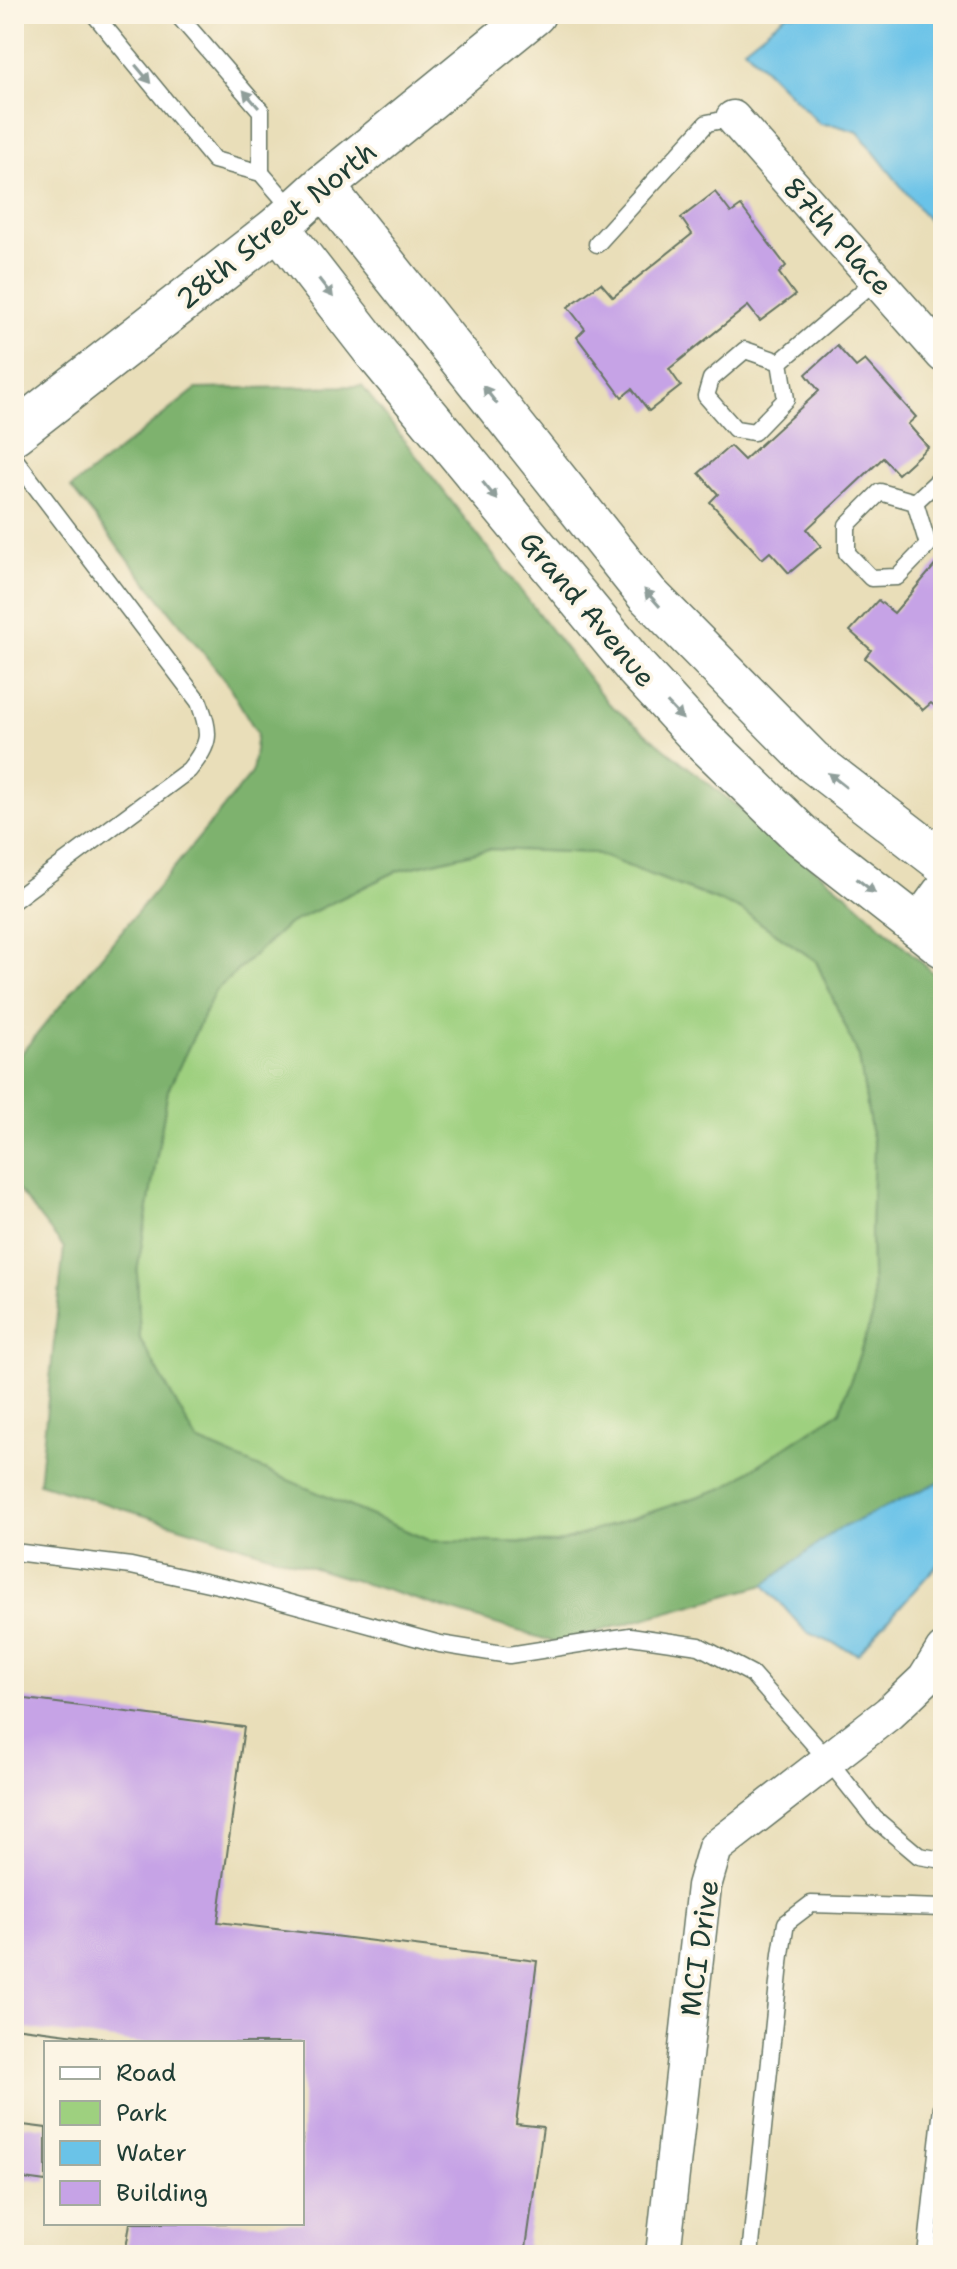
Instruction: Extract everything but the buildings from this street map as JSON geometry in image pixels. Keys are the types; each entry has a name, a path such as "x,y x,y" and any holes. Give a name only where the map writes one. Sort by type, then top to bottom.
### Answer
{"street":[{"name":"28th Street North","path":"14,433 299,208 534,14"},
{"name":"87th Place","path":"733,118 943,355"},
{"name":"Grand Avenue","path":"299,208 706,657 812,761 943,862"},
{"name":"Grand Avenue","path":"299,208 376,353 636,668 694,731 801,835 931,937"},
{"path":"931,937 943,894"},
{"name":"MCI Drive","path":"663,2255 704,1886 715,1848 889,1713 925,1679 943,1650"}],"lane":[{"path":"94,14 214,160 261,173 299,208"},
{"path":"177,14 261,111 261,173"},
{"path":"597,244 707,123 733,118"},
{"path":"780,362 876,280"},
{"path":"745,350 780,362 786,399 754,432 735,429 706,396 711,379 745,350"},
{"path":"14,458 199,702 209,728 202,753 189,770 14,900"},
{"path":"915,502 943,476"},
{"path":"880,492 915,502 928,545 897,577 871,578 847,553 847,525 880,492"},
{"path":"14,1552 131,1566 245,1591 440,1644 509,1655 630,1636 699,1646 752,1674 874,1818 919,1856 943,1860"},
{"path":"750,2255 786,1923 811,1904 943,1908"},
{"path":"926,2255 937,2208 943,2098"}],"green space":[{"path":"362,386 607,702 850,897 943,982 943,1480 835,1531 764,1585 557,1643 39,1483 64,1248 14,1185 14,1062 252,773 257,733 226,681 71,488 196,389","holes":["489,849 594,853 740,909 816,961 859,1057 874,1149 871,1230 873,1315 840,1411 724,1488 557,1543 430,1541 197,1441 140,1339 137,1272 168,1090 215,991 288,924 397,871"]},
{"path":"489,849 594,853 740,909 816,961 859,1057 874,1149 871,1230 873,1315 840,1411 724,1488 557,1543 430,1541 197,1441 140,1339 137,1272 168,1090 215,991 288,924 397,871"}],"water":[{"path":"787,14 943,14 943,239 858,132 820,124 744,48"},
{"path":"943,1480 943,1558 858,1654 806,1632 764,1585 835,1531"}]}
